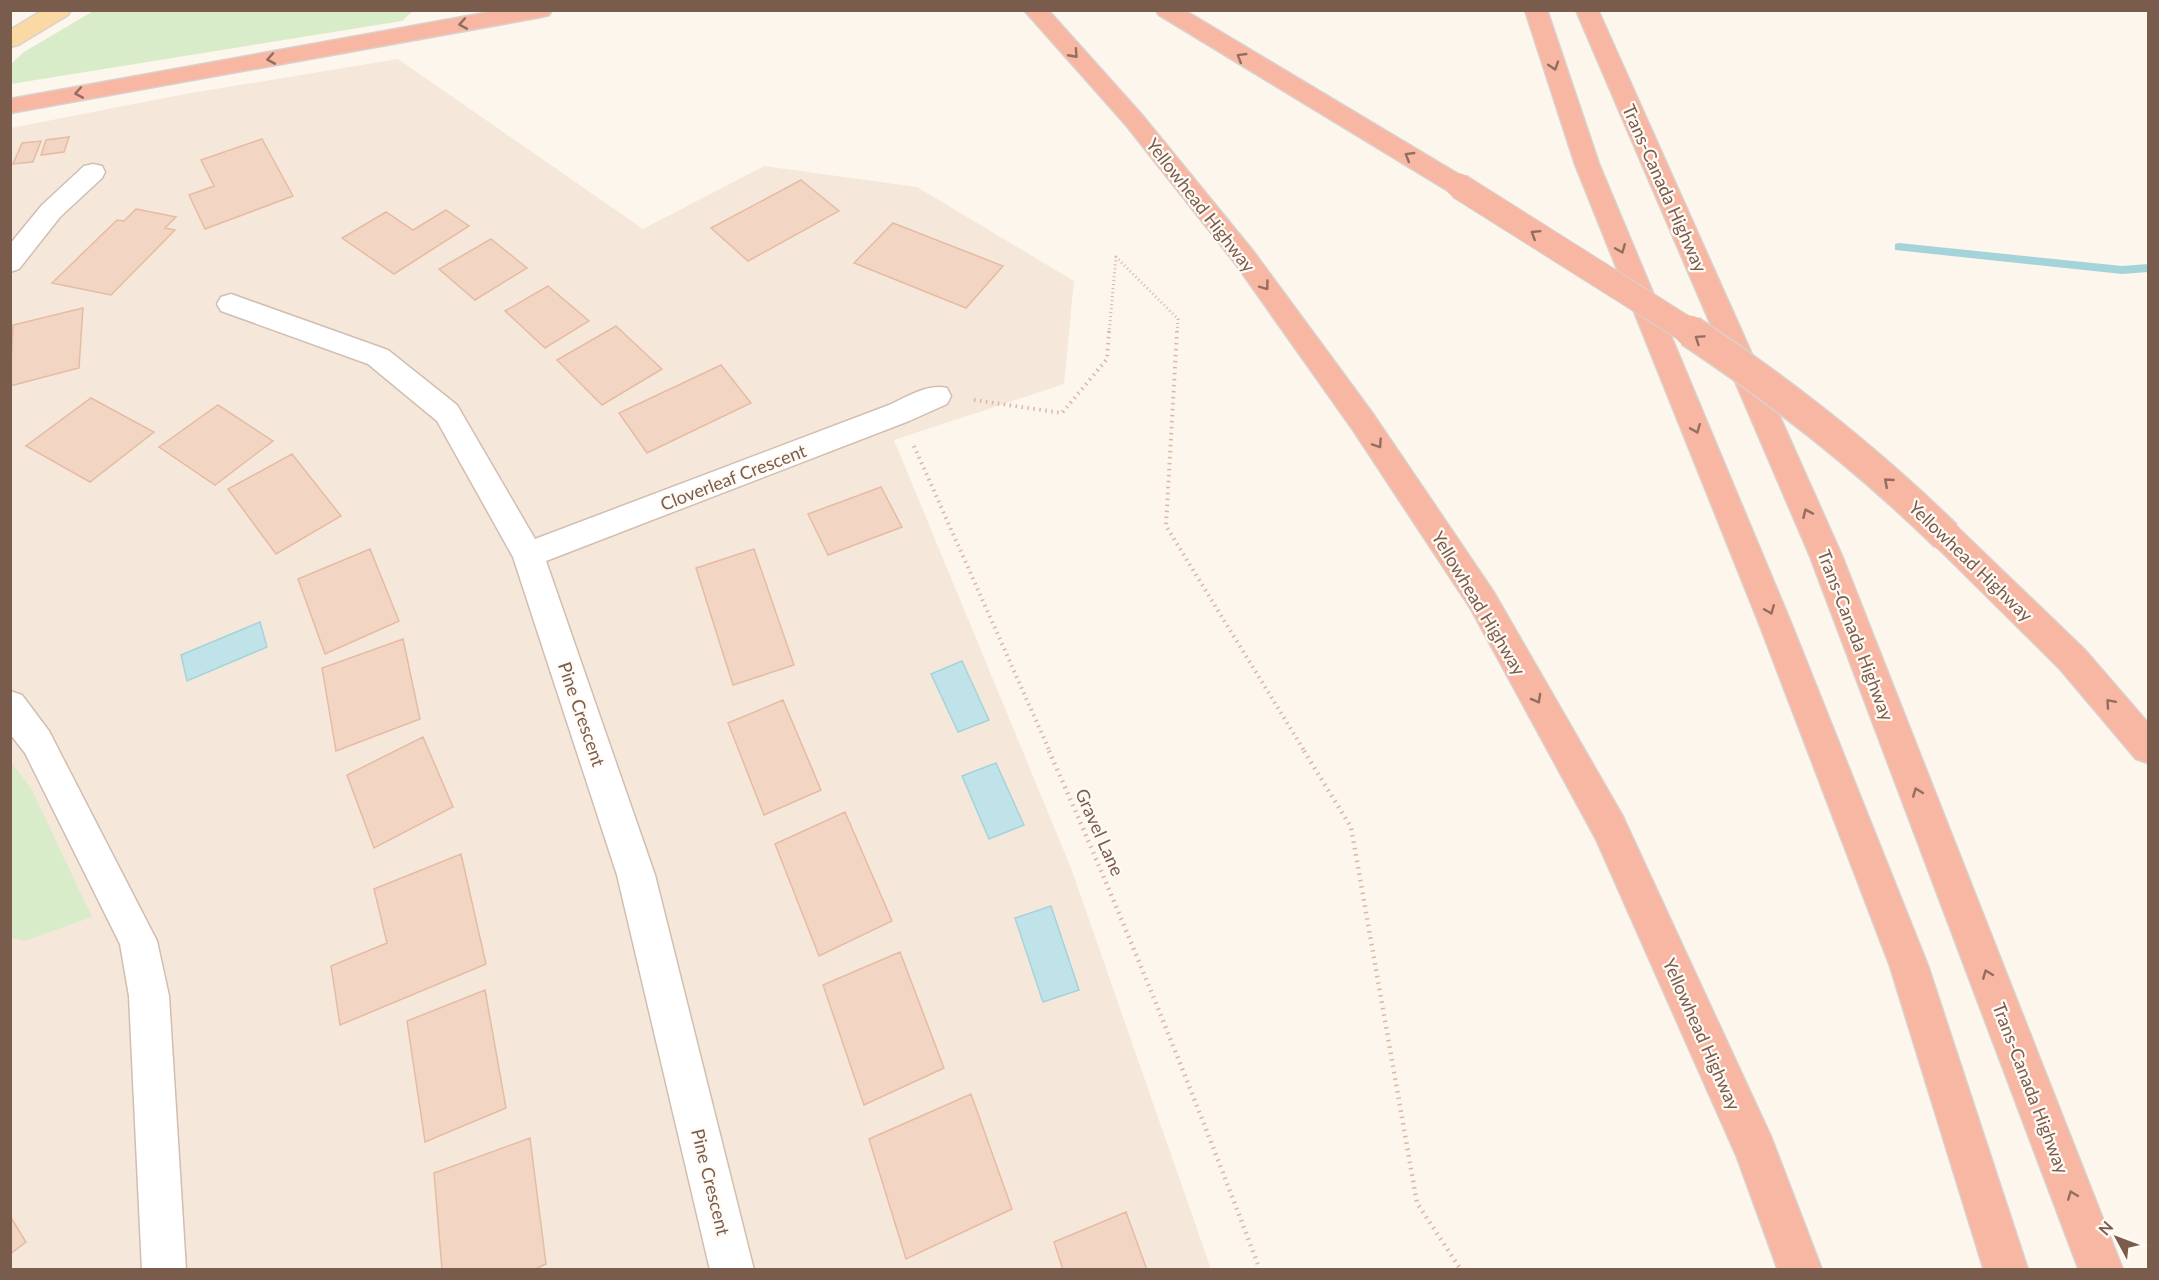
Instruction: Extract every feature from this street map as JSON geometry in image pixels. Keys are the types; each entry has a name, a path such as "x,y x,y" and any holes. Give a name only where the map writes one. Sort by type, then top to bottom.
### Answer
{"highway":[{"path":"10,106 541,10"},
{"name":"Yellowhead Highway","path":"1035,10 1134,120 1244,257 1363,422 1482,600 1609,827 1756,1152 1800,1269"},
{"name":"Yellowhead Highway","path":"1167,10 1459,186 1656,310 1757,378 1828,430 1891,484 2072,659 2148,748"},
{"path":"1536,10 1587,164 1776,623 1909,966 2006,1269"},
{"name":"Trans-Canada Highway","path":"1587,10 1826,556 2101,1269"}],"main road":[{"path":"10,15 19,10"},
{"path":"10,39 60,10"}],"street":[{"path":"10,263 51,211 93,172"},
{"name":"Pine Crescent","path":"231,304 378,357 447,413 528,555 636,875 732,1269"},
{"name":"Cloverleaf Crescent","path":"528,555 899,413 937,396"},
{"path":"10,706 37,742 138,942 149,996 164,1269"}],"path":[{"path":"937,396 1062,413 1107,359 1116,257 1178,318 1166,526 1351,827 1417,1203 1461,1269"},
{"name":"Gravel Lane","path":"899,413 1107,880 1189,1082 1260,1269"}],"shaded area":[{"path":"398,59 643,229 764,166 917,187 1074,281 1064,384 894,440 1071,868 1211,1269 11,1270 11,128 185,94"}],"green space":[{"path":"95,10 413,11 402,21 11,84 11,64 24,52"},
{"path":"10,761 31,788 92,917 24,941 11,938"}],"water":[{"path":"260,622 267,647 187,681 181,655"},
{"path":"962,661 989,720 958,732 931,674"},
{"path":"996,763 1024,825 989,839 962,776"},
{"path":"1051,906 1079,990 1043,1002 1015,918"}],"building":[{"path":"69,137 64,152 41,155 46,140"},
{"path":"262,139 293,196 205,229 189,195 214,186 201,160"},
{"path":"41,141 33,162 13,164 22,143"},
{"path":"801,180 839,211 748,261 711,228"},
{"path":"136,209 176,217 165,228 175,230 111,295 52,283 117,220 124,221"},
{"path":"446,210 469,226 394,274 342,238 386,212 413,230"},
{"path":"893,223 1003,266 966,308 854,263"},
{"path":"491,239 527,268 475,300 439,269"},
{"path":"548,286 589,321 545,348 505,311"},
{"path":"83,308 79,368 10,386 13,325"},
{"path":"616,326 662,369 602,405 557,360"},
{"path":"721,365 751,403 647,453 619,413"},
{"path":"91,398 154,432 90,482 26,446"},
{"path":"218,405 273,441 215,485 159,447"},
{"path":"292,454 341,516 276,554 228,489"},
{"path":"881,487 902,527 828,555 808,514"},
{"path":"370,549 399,621 325,654 298,579"},
{"path":"754,549 794,665 733,685 696,568"},
{"path":"403,639 420,719 336,751 322,668"},
{"path":"783,700 821,790 764,815 728,723"},
{"path":"423,737 453,807 374,848 347,775"},
{"path":"845,812 892,921 819,956 775,844"},
{"path":"461,854 486,964 340,1025 331,966 387,943 374,889"},
{"path":"900,952 944,1068 864,1105 823,985"},
{"path":"485,990 506,1108 425,1142 407,1021"},
{"path":"971,1094 1012,1209 906,1259 869,1139"},
{"path":"530,1138 546,1264 533,1270 442,1270 434,1173"},
{"path":"1126,1212 1147,1270 1063,1270 1054,1242"},
{"path":"10,1216 26,1242 10,1254"}],"waterway":[{"path":"1899,247 2122,270 2148,268"}]}
